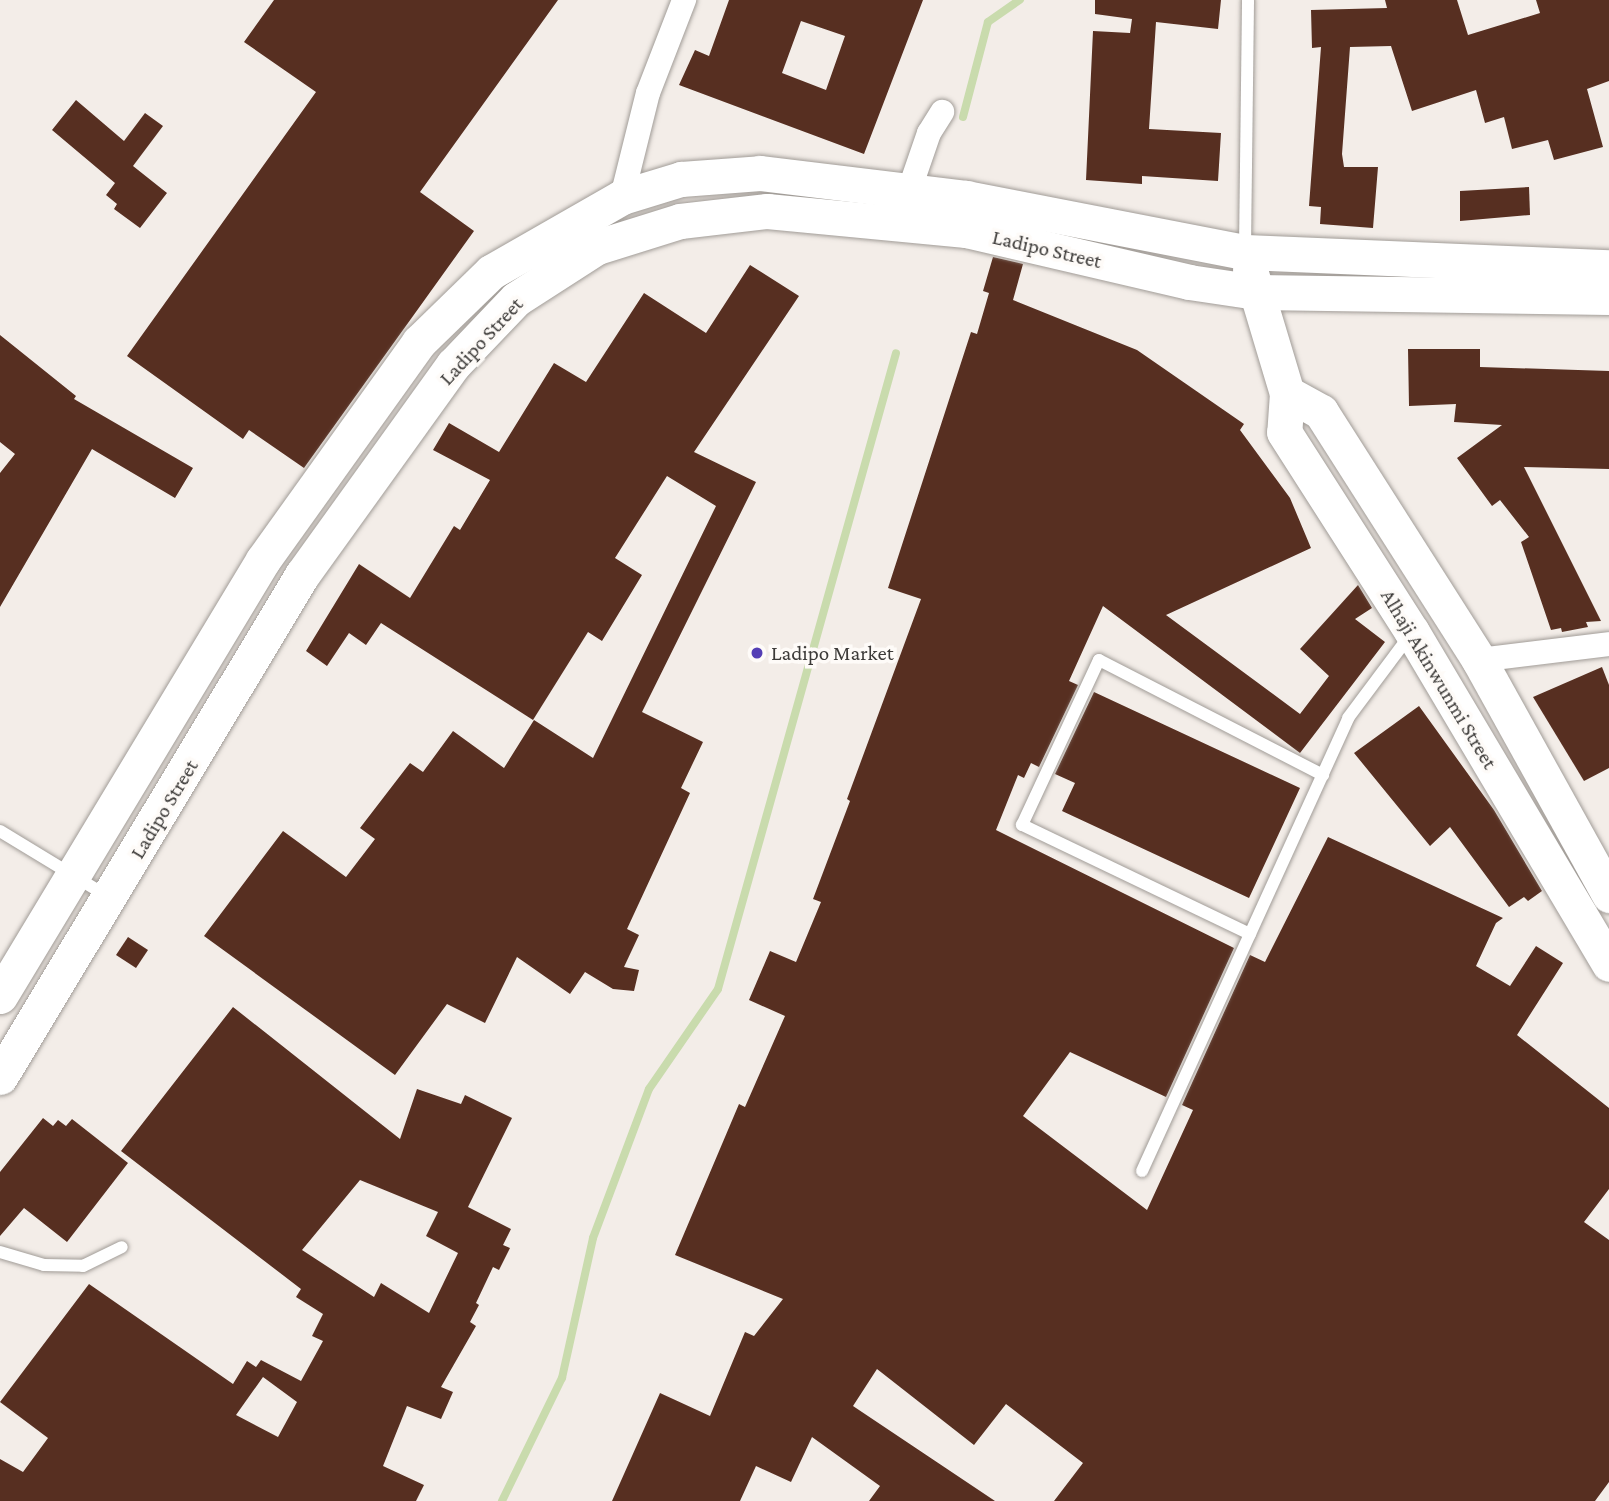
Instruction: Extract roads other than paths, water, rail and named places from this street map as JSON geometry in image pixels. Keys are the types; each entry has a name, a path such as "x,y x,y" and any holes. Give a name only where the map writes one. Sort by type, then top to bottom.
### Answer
{"main road":[{"name":"Ladipo Street","path":"0,996 264,560 419,342 491,272 622,197 681,179 760,173 909,191 1245,252 1609,267"},
{"name":"Ladipo Street","path":"0,1077 302,575 453,365 516,299 597,247 680,221 767,211 966,230 1189,282 1256,292 1609,297"},
{"name":"Alhaji Akinwunmi Street","path":"1245,252 1287,393 1284,432 1412,632 1609,964"},
{"name":"Alhaji Akinwunmi Street","path":"1287,393 1321,412 1479,660 1609,895"}],"street":[{"path":"622,197 648,93 684,0"},
{"path":"909,191 929,133 942,112"},
{"path":"1479,660 1609,645"}],"lane":[{"path":"1245,252 1248,0"},
{"path":"1142,1171 1348,718 1412,632"},
{"path":"1250,934 1022,825 1099,660 1323,775"},
{"path":"0,831 110,898"},
{"path":"0,1252 44,1265 83,1266 122,1247"}],"waterway":[{"path":"963,117 988,22 1020,0"},
{"path":"502,1501 562,1378 593,1238 649,1089 718,989 896,353"}],"place":[{"name":"Ladipo Market","path":"757,653"}]}
